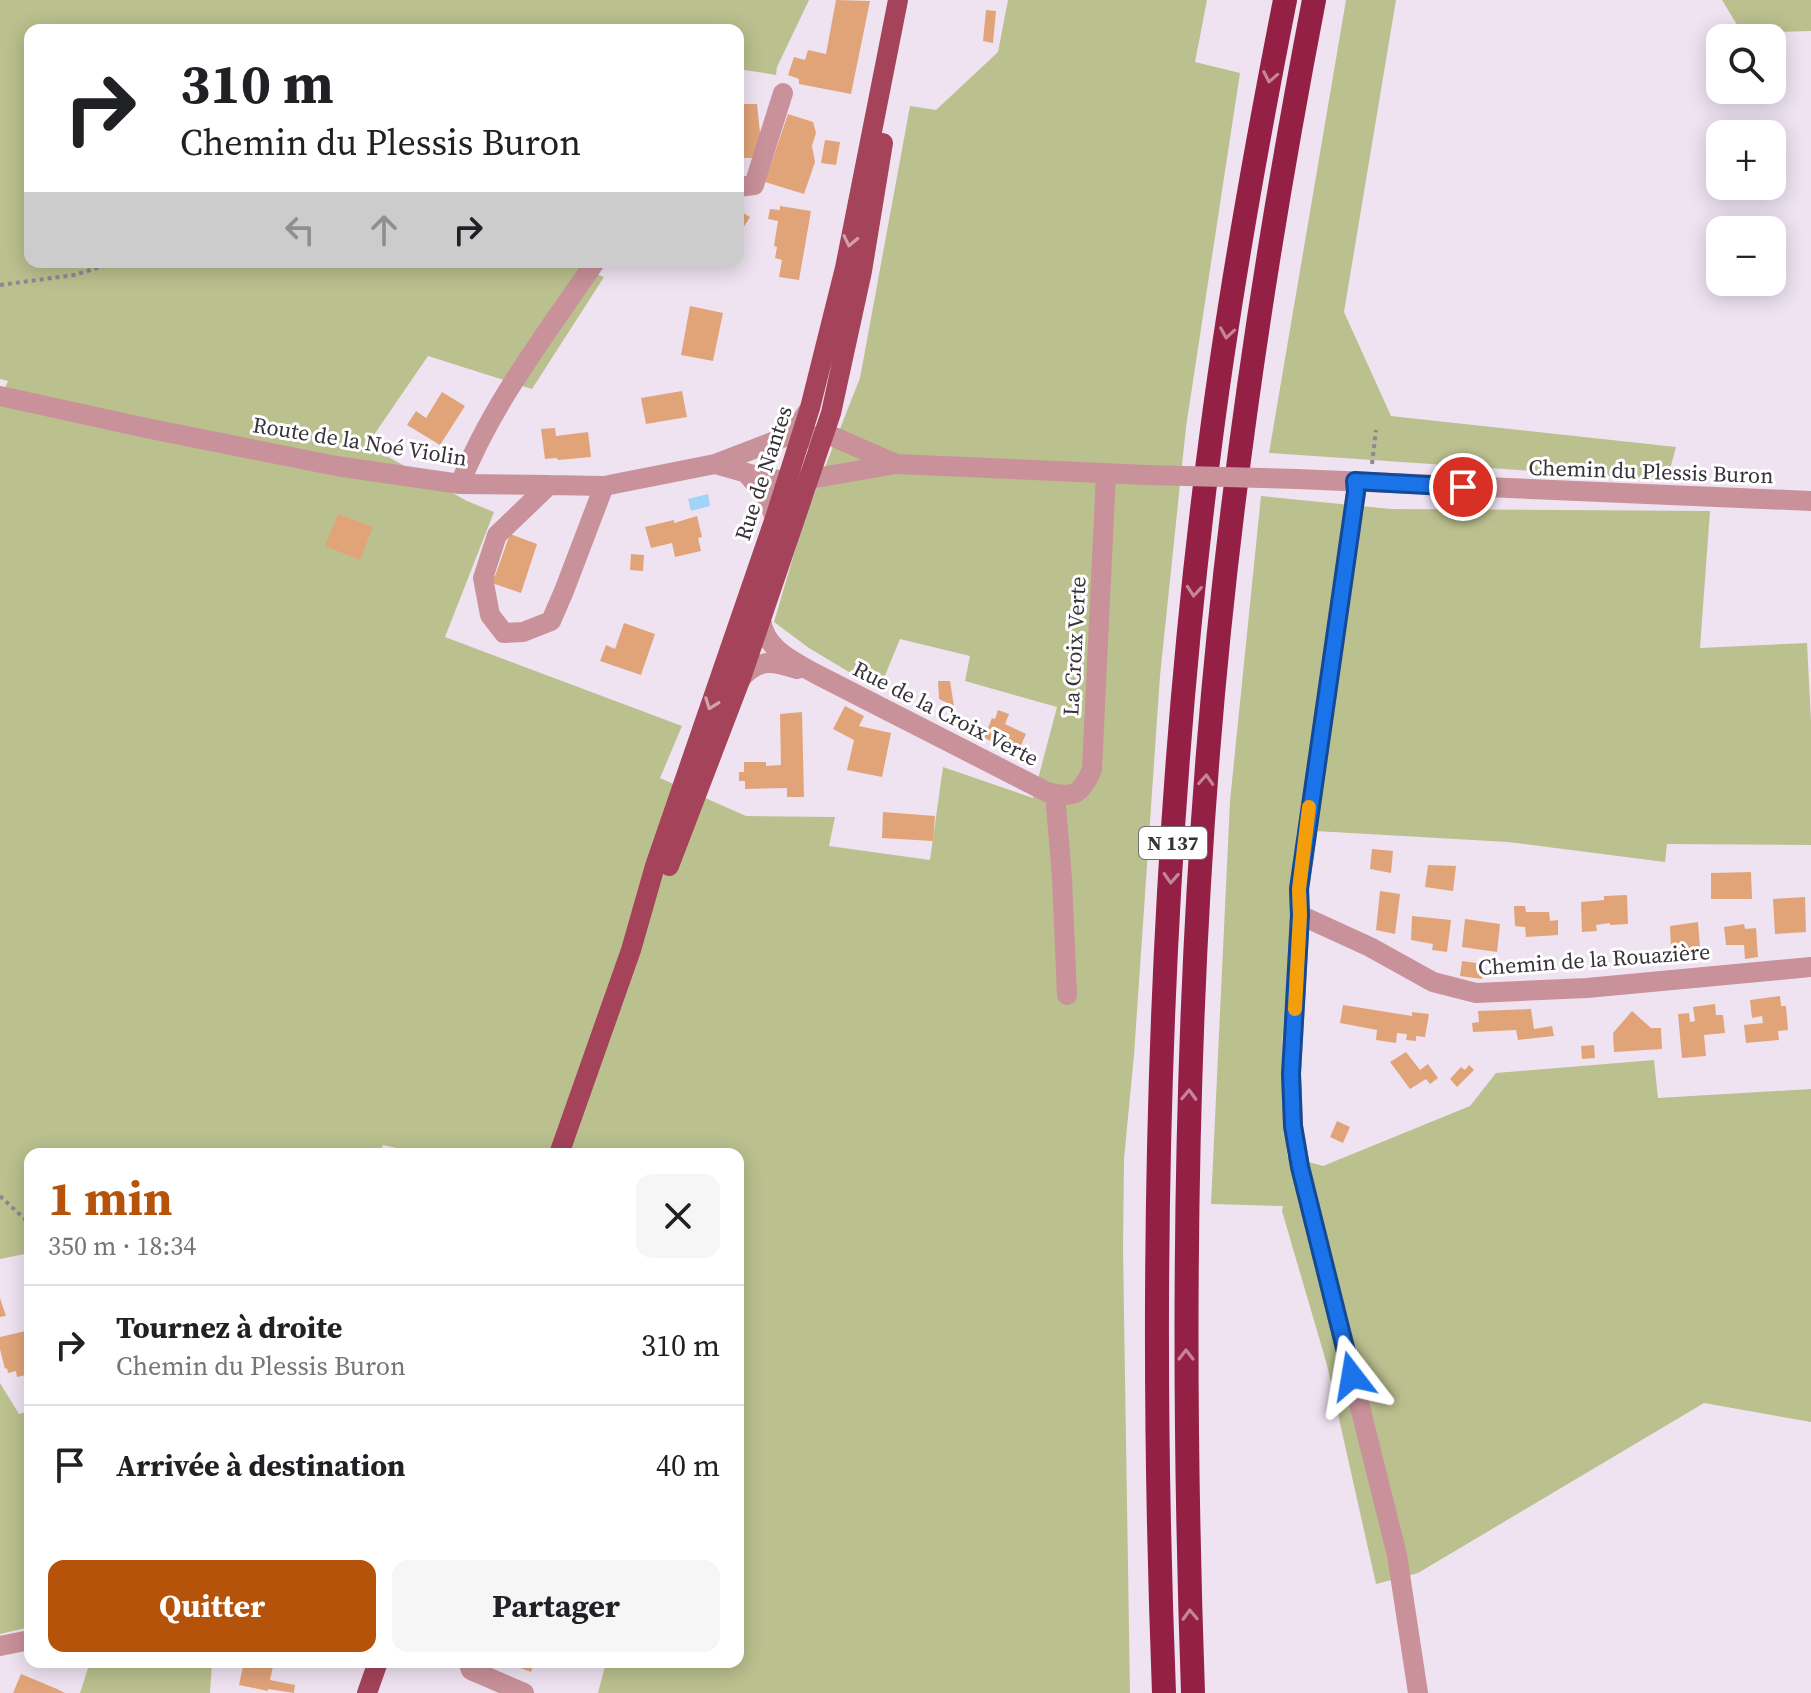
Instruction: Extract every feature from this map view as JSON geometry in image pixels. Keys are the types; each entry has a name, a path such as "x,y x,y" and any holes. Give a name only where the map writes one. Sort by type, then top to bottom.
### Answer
{"highway":[{"name":"N 137","path":"1164,1693 1158,1246 1164,1002 1177,784 1198,542 1212,427 1249,194 1285,0"},
{"name":"N 137","path":"1193,1693 1187,1493 1186,1220 1203,809 1222,598 1251,371 1277,200 1314,0"}],"main road":[{"name":"Rue de Nantes","path":"561,1148 631,950 667,871 779,526 813,442 810,408 835,309 900,0"},
{"path":"813,442 831,413 862,271 894,74 900,0"},
{"path":"763,613 779,538 797,476"},
{"name":"Rue de Nantes","path":"732,674 763,613 779,526"},
{"path":"749,645 744,637 779,526"},
{"path":"367,1693 376,1668"}],"street":[{"path":"744,186 754,185 783,93"},
{"path":"460,484 499,403 591,268"},
{"path":"835,309 835,346 813,442 830,464 862,461 1106,474"},
{"name":"Route de la Noé Violin","path":"0,396 336,466 460,484 604,486 715,464 785,437 810,408"},
{"path":"831,413 862,461"},
{"name":"Route de la Noé Violin","path":"753,451 813,442"},
{"path":"753,451 782,454 797,476 862,461"},
{"path":"747,474 766,496 779,526 819,491 862,461"},
{"name":"Route de la Noé Violin","path":"715,464 747,474 797,476"},
{"name":"Chemin du Plessis Buron","path":"1106,474 1811,501"},
{"name":"La Croix Verte","path":"1055,794 1079,793 1092,769 1106,474"},
{"path":"1363,482 1356,492 1299,889 1291,1074 1293,1126 1300,1167 1397,1555 1418,1693"},
{"path":"549,485 497,535 483,578 490,615 504,633 523,632 551,621 604,486"},
{"name":"Rue de la Croix Verte","path":"763,613 762,631 777,657 1055,794"},
{"path":"749,645 759,658 777,657"},
{"path":"732,674 777,657"},
{"path":"1055,794 1067,995"},
{"name":"Chemin de la Rouazière","path":"1300,915 1370,947 1433,982 1476,993 1587,988 1811,967"},
{"path":"0,1646 24,1641"},
{"path":"470,1668 524,1693"}],"path":[{"path":"0,285 74,275 97,268"},
{"path":"1363,482 1376,430"},
{"path":"0,1196 24,1218"}],"green space":[{"path":"0,0 809,0 776,75 744,70 744,24 24,24 24,268 581,268 604,277 532,389 428,356 367,445 467,501 494,512 445,637 682,726 660,778 746,816 835,817 829,846 930,860 943,767 1033,798 1057,707 965,681 970,656 900,639 879,690 809,648 774,622 804,520 860,378 910,106 936,110 998,52 1008,0 1207,0 1195,62 1240,73 1186,427 1160,676 1124,1159 1130,1693 598,1693 604,1668 744,1668 744,1148 396,1148 383,1145 382,1148 24,1148 24,1254 0,1259 0,400 8,381 0,379"},
{"path":"1346,0 1396,0 1344,312 1391,416 1676,447 1667,480 1269,453"},
{"path":"1722,0 1811,0 1811,31 1786,32 1786,24 1737,24"},
{"path":"1261,496 1391,509 1710,511 1700,648 1807,643 1811,721 1811,845 1667,844 1665,862 1508,842 1297,830 1282,1047 1287,1156 1323,1166 1470,1106 1496,1073 1654,1060 1658,1098 1811,1089 1811,1422 1704,1403 1418,1573 1376,1584 1327,1365 1283,1206 1211,1204 1230,801"},
{"path":"0,1383 19,1414 24,1413 24,1628 0,1634"},
{"path":"88,1668 212,1668 210,1693 80,1693"}],"water":[{"path":"708,494 710,506 691,511 688,499"}],"building":[{"path":"836,0 870,1 851,94 799,84 799,79 788,75 794,57 805,60 808,50 826,54"},
{"path":"986,10 996,11 993,43 983,41"},
{"path":"744,104 757,104 761,142 756,158 744,158"},
{"path":"788,114 813,122 816,133 812,146 815,162 804,194 765,182"},
{"path":"825,140 840,142 836,165 821,163"},
{"path":"780,206 811,211 799,280 779,277 782,260 775,258 777,247 774,246 778,221 768,219 770,209 780,210"},
{"path":"690,306 723,313 713,361 681,355"},
{"path":"682,391 687,417 646,424 641,398"},
{"path":"442,392 465,406 440,445 407,425 416,411 426,418"},
{"path":"555,428 556,436 588,432 591,457 545,459 541,429"},
{"path":"338,514 373,527 360,560 325,546"},
{"path":"697,516 702,537 698,538 701,551 675,557 672,543 651,548 645,527"},
{"path":"510,534 537,544 521,593 492,583 490,575 495,576"},
{"path":"631,554 644,555 643,571 630,570"},
{"path":"624,623 655,634 641,675 600,661 606,645 615,649"},
{"path":"938,681 950,681 954,706 939,699"},
{"path":"845,706 864,716 859,726 891,733 882,777 847,770 854,740 833,729"},
{"path":"998,710 1009,714 1005,724 1026,734 1018,752 984,738"},
{"path":"802,712 804,797 787,797 787,788 745,789 745,781 739,781 739,772 744,772 744,762 781,765 780,714"},
{"path":"883,812 935,816 933,841 882,838"},
{"path":"1372,849 1393,851 1391,873 1370,869"},
{"path":"1428,865 1456,866 1453,891 1425,887"},
{"path":"1751,872 1752,899 1711,899 1711,873"},
{"path":"1380,891 1400,894 1395,934 1376,930"},
{"path":"1627,895 1628,924 1596,925 1597,931 1582,932 1581,902 1604,900 1604,896"},
{"path":"1805,897 1806,932 1775,934 1773,899"},
{"path":"1514,906 1525,906 1526,912 1549,912 1550,921 1558,920 1558,935 1526,937 1525,927 1515,926"},
{"path":"1412,916 1451,920 1447,952 1432,950 1433,944 1411,940"},
{"path":"1465,919 1500,924 1497,952 1462,947"},
{"path":"1698,922 1700,947 1671,950 1670,926"},
{"path":"1744,924 1745,929 1756,928 1758,957 1745,959 1744,945 1726,945 1724,927"},
{"path":"1462,961 1484,964 1482,979 1460,976"},
{"path":"1780,996 1781,1006 1786,1006 1788,1030 1778,1031 1779,1040 1746,1043 1744,1025 1763,1023 1762,1016 1752,1018 1750,1000"},
{"path":"1715,1004 1716,1015 1723,1015 1725,1033 1704,1035 1706,1056 1682,1058 1678,1014 1689,1013 1690,1022 1695,1021 1693,1007"},
{"path":"1343,1005 1412,1016 1412,1012 1429,1014 1425,1037 1416,1036 1416,1041 1406,1040 1407,1034 1397,1033 1396,1043 1376,1040 1377,1030 1340,1023"},
{"path":"1531,1009 1534,1029 1552,1026 1554,1036 1518,1040 1516,1030 1473,1032 1472,1023 1479,1022 1478,1011"},
{"path":"1632,1011 1651,1028 1661,1028 1662,1049 1614,1052 1613,1033"},
{"path":"1594,1045 1595,1058 1582,1059 1581,1046"},
{"path":"1406,1052 1420,1070 1428,1064 1438,1078 1430,1084 1426,1079 1410,1089 1390,1062"},
{"path":"1469,1065 1474,1070 1457,1087 1450,1079 1461,1067 1465,1070"},
{"path":"1337,1121 1350,1127 1343,1143 1330,1137"},
{"path":"0,1298 6,1316 0,1317"},
{"path":"24,1331 24,1375 17,1377 16,1371 8,1373 5,1369 0,1337"},
{"path":"243,1668 273,1668 270,1680 295,1685 294,1693 239,1685"},
{"path":"21,1674 57,1689 65,1693 13,1693"}],"slow traffic":[{"path":"1295,1009 1299,889 1309,807"}],"route":[{"path":"1352,1376 1300,1167 1293,1126 1291,1074 1299,889 1356,492 1355,481 1463,487"}]}
